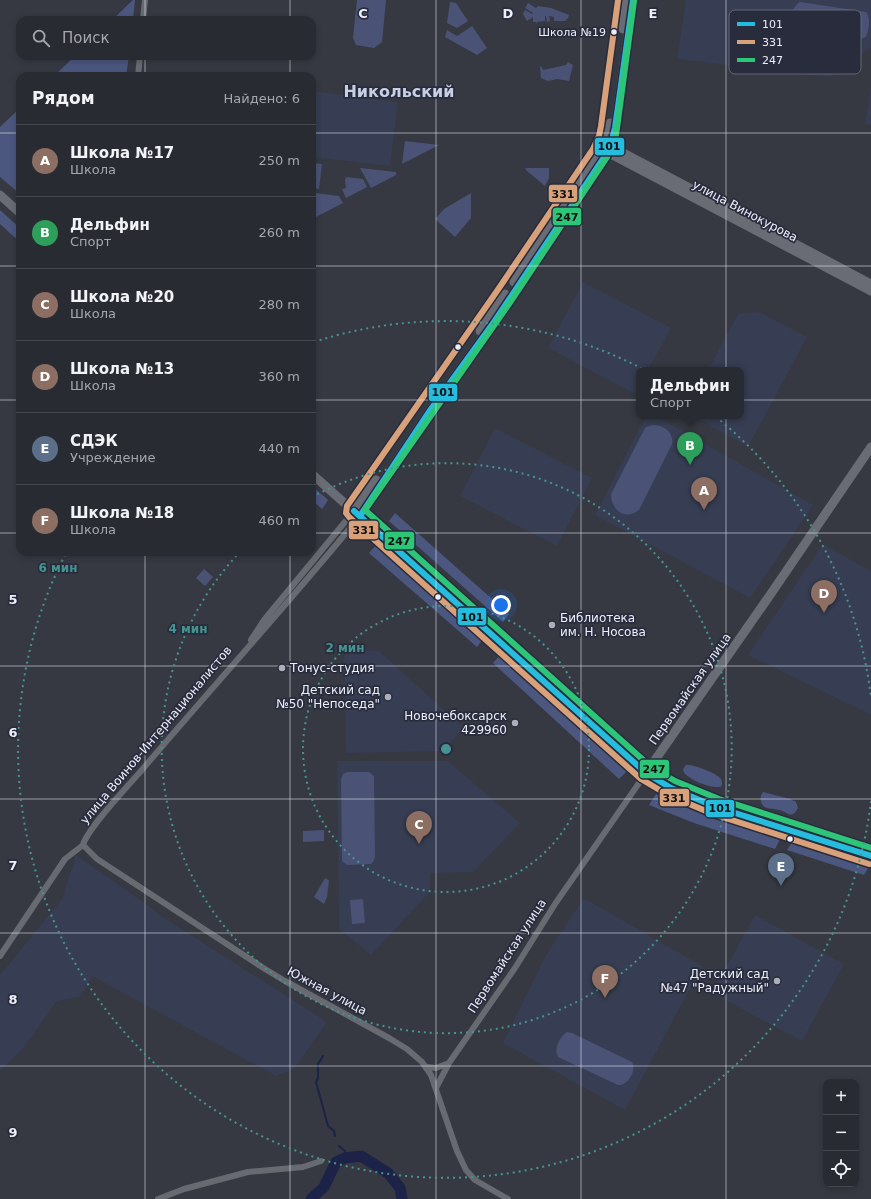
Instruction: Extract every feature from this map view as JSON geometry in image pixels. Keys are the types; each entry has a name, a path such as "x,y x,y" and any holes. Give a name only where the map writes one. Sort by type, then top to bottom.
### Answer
{"main road":[{"name":"улица Воинов-Интернационалистов","path":"357,514 431,409 607,148 609,126 629,4"},
{"name":"улица Винокурова","path":"607,148 822,262 871,284"},
{"path":"0,195 16,209"},
{"name":"улица Винокурова","path":"844,273 871,291"},
{"name":"Первомайская улица","path":"646,773 777,586 871,447"},
{"path":"316,478 646,773 671,788 716,807 871,856"}],"street":[{"path":"144,16 146,0"},
{"path":"138,72 140,60"},
{"name":"улица Воинов-Интернационалистов","path":"83,845 87,835 250,644 271,622 357,514"},
{"name":"Первомайская улица","path":"436,1088 449,1063 515,968 556,904 646,773"},
{"path":"0,956 65,859 83,845"},
{"name":"Южная улица","path":"83,845 97,859 265,969 407,1049 427,1067 436,1088 457,1151 466,1170 475,1180 488,1189 508,1199"},
{"path":"427,1067 436,1068 449,1063"},
{"path":"158,1199 184,1189 248,1172 303,1167 321,1161"}],"shaded area":[{"path":"133,0 135,0 133,16 116,16"},
{"path":"357,0 386,0 382,42 374,48 356,45 353,38"},
{"path":"686,0 871,0 871,47 861,54 861,10 729,10 729,65 677,59"},
{"path":"450,2 456,3 468,21 457,28 447,23"},
{"path":"800,2 853,10 793,10"},
{"path":"528,3 536,8 538,6 551,8 569,15 568,18 565,21 554,21 554,17 549,16 550,21 547,22 545,16 545,21 537,22 536,24 536,22 533,22 533,17 527,21 523,14 525,10 532,14 533,13 525,8"},
{"path":"861,11 866,12 869,17 866,37 861,39"},
{"path":"472,26 487,48 477,55 445,37 447,30 457,36"},
{"path":"71,60 128,60 127,72 58,72"},
{"path":"568,62 573,65 569,81 557,79 548,81 541,78 541,66 543,70 566,65"},
{"path":"804,74 834,74 830,77"},
{"path":"871,87 871,125 865,124"},
{"path":"316,92 398,102 390,166 316,157"},
{"path":"16,112 16,191 0,177 0,127"},
{"path":"405,141 439,145 402,164"},
{"path":"316,163 322,164 319,189 316,189"},
{"path":"360,168 396,172 396,175 371,188"},
{"path":"525,168 549,168 549,178 545,186 526,170"},
{"path":"346,177 363,179 367,187 346,198 342,189 346,188"},
{"path":"316,193 339,196 343,203 316,217"},
{"path":"471,193 471,218 455,237 435,219 444,209"},
{"path":"0,210 16,224 16,238 0,224"},
{"path":"583,282 671,328 650,367 636,367 635,394 548,348"},
{"path":"759,312 807,337 748,447 699,419 744,419 744,367 710,367 738,314"},
{"path":"644,419 661,419 813,505 750,598 595,515"},
{"path":"653,425 661,426 670,433 672,444 639,510 634,513 624,514 613,505 611,494 644,430 646,427"},
{"path":"495,428 592,478 557,546 460,496"},
{"path":"316,490 328,500 322,509 316,504"},
{"path":"395,513 509,614 503,622 389,521"},
{"path":"377,544 483,639 477,647 369,553"},
{"path":"823,544 871,571 871,715 748,655"},
{"path":"204,569 213,577 205,586 196,578"},
{"name":"Детский сад №50 \"Непоседа\"","path":"344,649 379,651 464,728 443,751 346,753"},
{"path":"501,654 627,771 619,779 493,663"},
{"path":"337,761 448,761 520,823 473,872 430,873 430,892 371,955 339,929"},
{"path":"686,765 699,767 715,774 721,779 722,785 720,787 716,787 691,779 684,773 683,769"},
{"path":"347,772 369,772 374,776 375,857 371,864 347,865 342,860 341,779 343,774"},
{"path":"763,792 796,802 798,808 796,812 791,815 763,806 761,796"},
{"path":"656,794 702,813 780,839 775,849 694,823 649,805"},
{"path":"324,830 324,841 303,842 303,831"},
{"path":"792,842 870,865 864,875 787,850"},
{"path":"76,855 158,914 327,1022 294,1069 276,1076 92,976 80,997 57,1001 21,1051 0,1071 0,975 62,899"},
{"path":"325,878 329,880 327,897 324,904 314,897"},
{"path":"584,898 702,966 625,1110 503,1043 546,955"},
{"path":"363,899 365,923 352,924 350,900"},
{"name":"Детский сад №47 \"Радужный\"","path":"755,915 844,964 802,1041 712,993"},
{"path":"567,1032 632,1062 633,1069 631,1077 622,1085 618,1085 558,1057 556,1051 558,1043"}],"waterway":[{"path":"323,1056 318,1064 318,1078 316,1082 328,1126 334,1131 335,1136"},
{"path":"339,1146 345,1151 345,1158"},
{"path":"311,1199 324,1187 336,1162 345,1158 361,1156 388,1173 400,1188 402,1199"}],"transit line":[{"name":"331","path":"618,0 601,126 599,136 593,149 497,291 347,506 346,513 641,779 668,795 713,814 869,864"},
{"name":"101","path":"360,516 431,409 494,322 605,156 611,143 615,128 633,0"},
{"name":"247","path":"634,1 615,141 607,157 511,301 365,510 651,767 675,781 719,799 871,848"},
{"name":"101","path":"354,511 646,773 671,788 716,807 871,856"}],"place":[{"name":"Школа №19","path":"614,32"},
{"name":"Дельфин","path":"690,465"},
{"name":"Школа №17","path":"704,510"},
{"name":"Школа №13","path":"824,613"},
{"name":"Библиотека им. Н. Носова","path":"552,625"},
{"name":"Тонус-студия","path":"282,668"},
{"name":"Детский сад №50 \"Непоседа\"","path":"388,697"},
{"name":"Новочебоксарск 429960","path":"515,723"},
{"name":"Школа №20","path":"419,844"},
{"name":"СДЭК","path":"781,886"},
{"name":"Детский сад №47 \"Радужный\"","path":"777,981"},
{"name":"Школа №18","path":"605,998"}],"district":[{"name":"Никольский","path":"399,91"}]}
